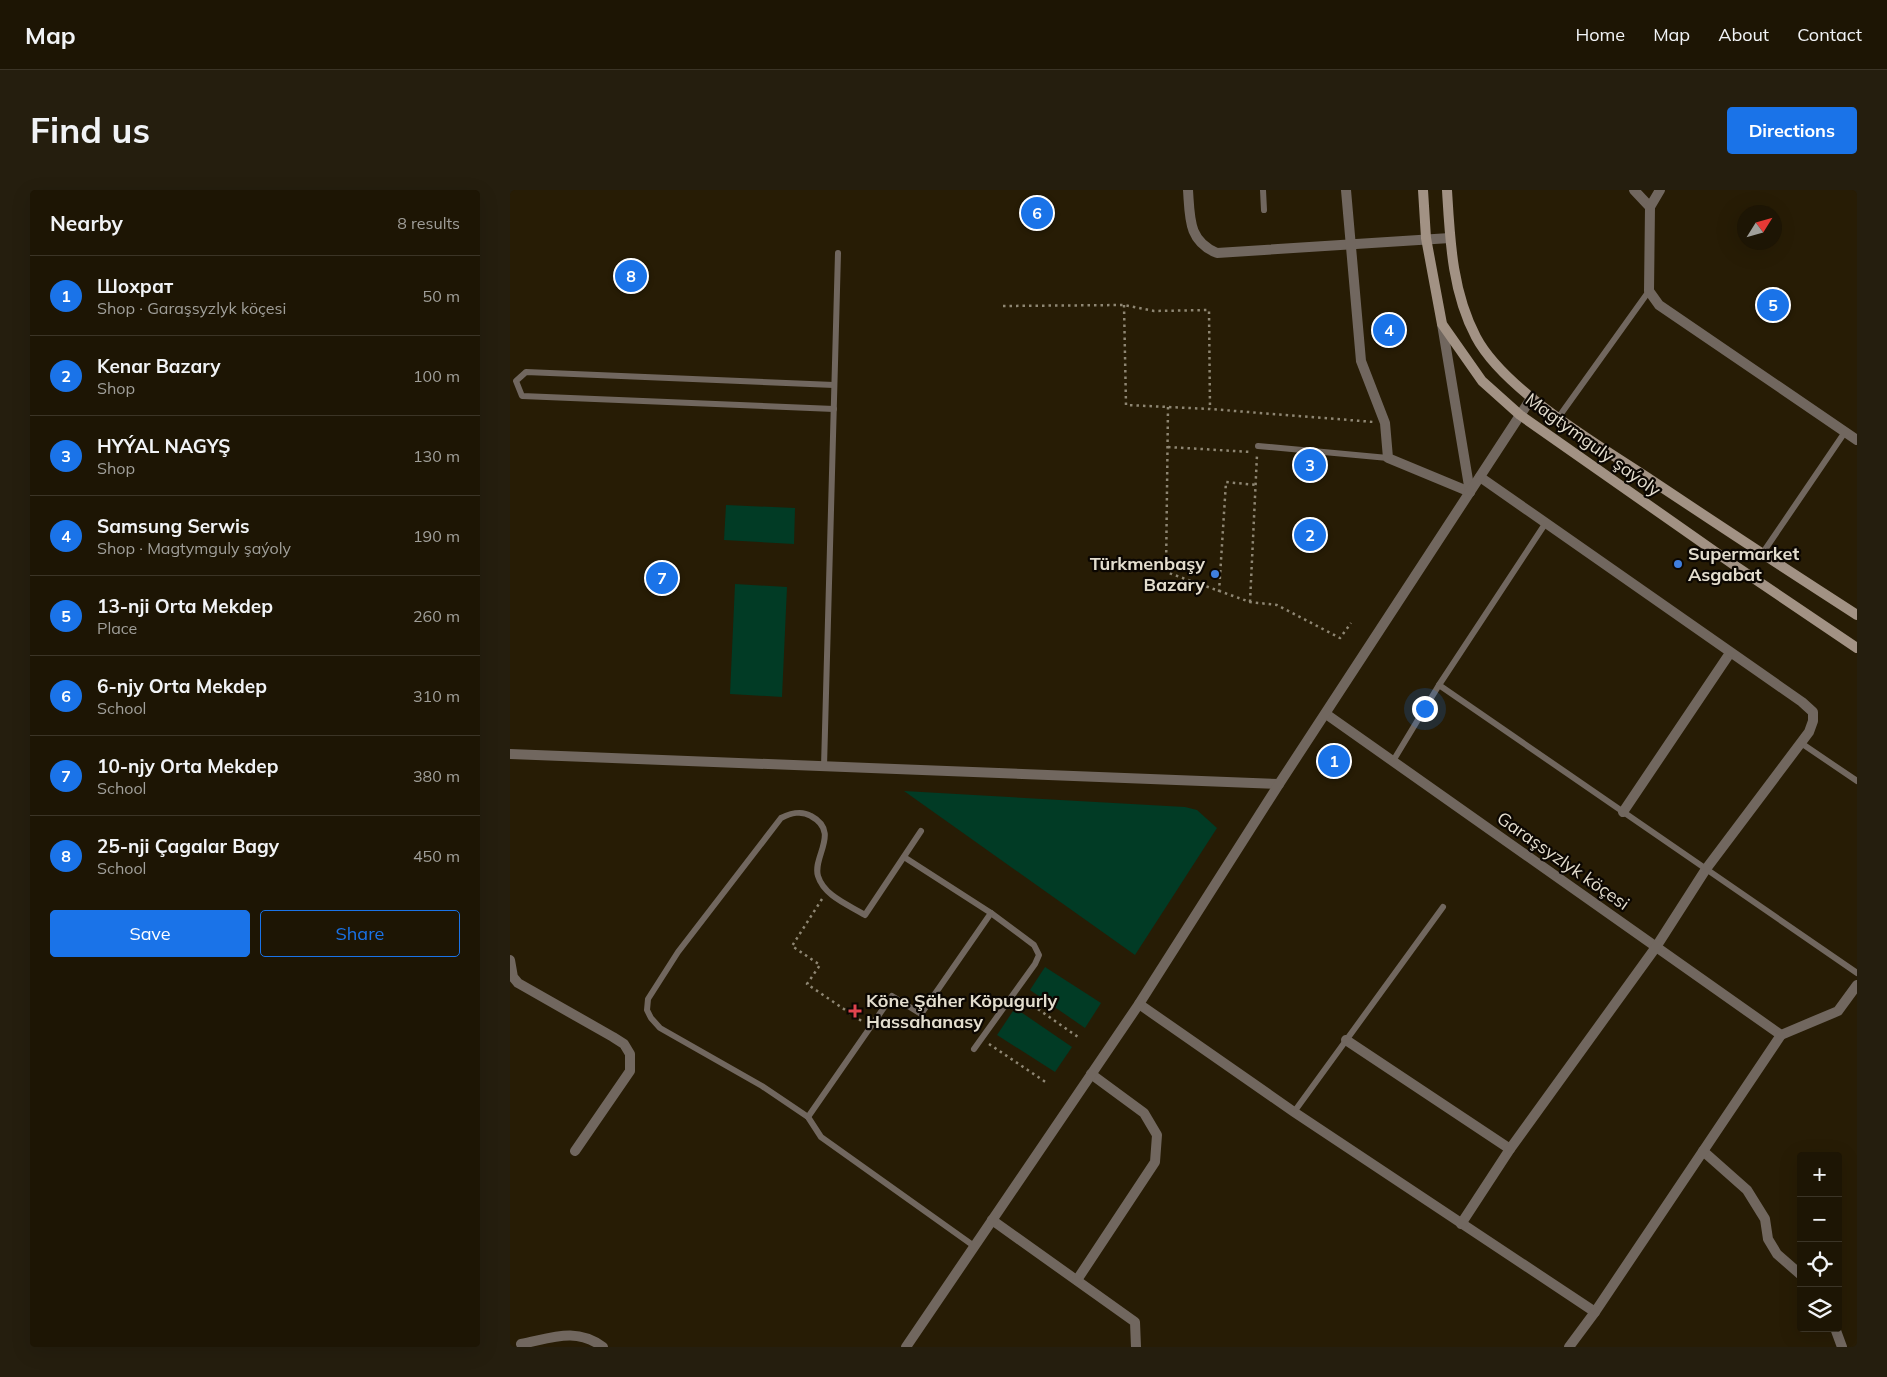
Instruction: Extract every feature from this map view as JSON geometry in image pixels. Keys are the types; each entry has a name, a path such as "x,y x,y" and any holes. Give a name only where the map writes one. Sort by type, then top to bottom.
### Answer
{"street":[{"path":"1188,190 1190,220 1195,236 1204,247 1217,252 1450,238"},
{"path":"1346,190 1361,361 1385,423 1388,458 1470,492"},
{"name":"Magtymguly şaýoly","path":"1423,190 1426,238 1442,324 1482,381 1520,414 1734,565 1857,648"},
{"name":"Magtymguly şaýoly","path":"1447,190 1450,238 1459,298 1476,338 1498,367 1558,418 1857,615"},
{"path":"1634,190 1650,207"},
{"path":"1660,190 1650,207 1649,291 1659,305 1857,440"},
{"path":"1442,324 1470,492"},
{"path":"906,1347 1139,1004 1279,784 1532,397"},
{"path":"1461,1224 1510,1149 1656,947 1706,869 1801,743 1813,721 1813,712 1802,702 1480,477"},
{"path":"1623,812 1730,653"},
{"name":"Garaşsyzlyk köçesi","path":"1326,714 1781,1035"},
{"path":"510,754 1279,784"},
{"path":"510,960 513,978 518,983 624,1044 630,1054 630,1071 576,1152"},
{"path":"1569,1347 1595,1312 1781,1035 1838,1011 1857,985"},
{"path":"1139,1004 1294,1112 1595,1312"},
{"path":"1346,1040 1510,1149"},
{"path":"1077,1280 1155,1162 1157,1135 1144,1113 1091,1074"},
{"path":"1703,1151 1747,1190 1765,1219 1768,1239 1777,1254 1797,1271"},
{"path":"992,1220 1135,1322 1136,1347"},
{"path":"1836,1332 1842,1347"},
{"path":"521,1344 572,1334 586,1336 604,1347"}],"lane":[{"path":"1263,190 1264,210"},
{"path":"824,767 838,253"},
{"path":"1558,418 1649,291"},
{"path":"834,385 526,372 516,381 522,396 834,409"},
{"path":"1762,554 1845,432"},
{"path":"1258,446 1388,458"},
{"path":"1393,761 1440,685 1546,524"},
{"path":"1440,685 1857,973"},
{"path":"1801,743 1857,781"},
{"path":"921,831 865,915 827,892 817,874 825,843 822,828 818,821 804,813 796,812 782,818 678,952 648,1000 647,1010 660,1028 762,1086 808,1117 821,1138 974,1246"},
{"path":"904,857 991,913 1034,945 1039,955 1035,964 974,1049"},
{"path":"1294,1112 1443,907"},
{"path":"808,1117 892,996 921,1014 991,913"}],"path":[{"path":"1124,305 1126,406 1210,409 1385,423"},
{"path":"1003,306 1124,305 1154,311 1209,310 1210,409"},
{"path":"1168,407 1166,572 1250,602 1277,605 1340,638 1351,624"},
{"path":"1168,447 1258,452 1250,602"},
{"path":"1219,592 1226,482 1256,485"},
{"path":"827,892 792,946 820,965 807,984 870,1027"},
{"path":"1015,992 1078,1037"},
{"path":"982,1039 1047,1083"}],"green space":[{"path":"726,505 795,508 794,544 724,540"},
{"path":"735,584 787,587 782,697 730,694"},
{"path":"904,791 1185,807 1197,810 1217,828 1135,955"},
{"path":"1045,967 1101,1003 1085,1028 1030,990"},
{"path":"1015,1008 1072,1047 1055,1072 997,1035"}],"place":[{"name":"6-njy Orta Mekdep","path":"1037,213"},
{"name":"25-nji Çagalar Bagy","path":"631,276"},
{"name":"13-nji Orta Mekdep","path":"1773,305"},
{"name":"Samsung Serwis","path":"1389,330"},
{"name":"HYÝAL NAGYŞ","path":"1310,465"},
{"name":"Kenar Bazary","path":"1310,535"},
{"name":"Supermarket Asgabat","path":"1678,564"},
{"name":"Türkmenbaşy Bazary","path":"1215,574"},
{"name":"10-njy Orta Mekdep","path":"662,578"},
{"name":"Шохрат","path":"1334,761"},
{"name":"Köne Şäher Köpugurly Hassahanasy","path":"855,1011"}]}
